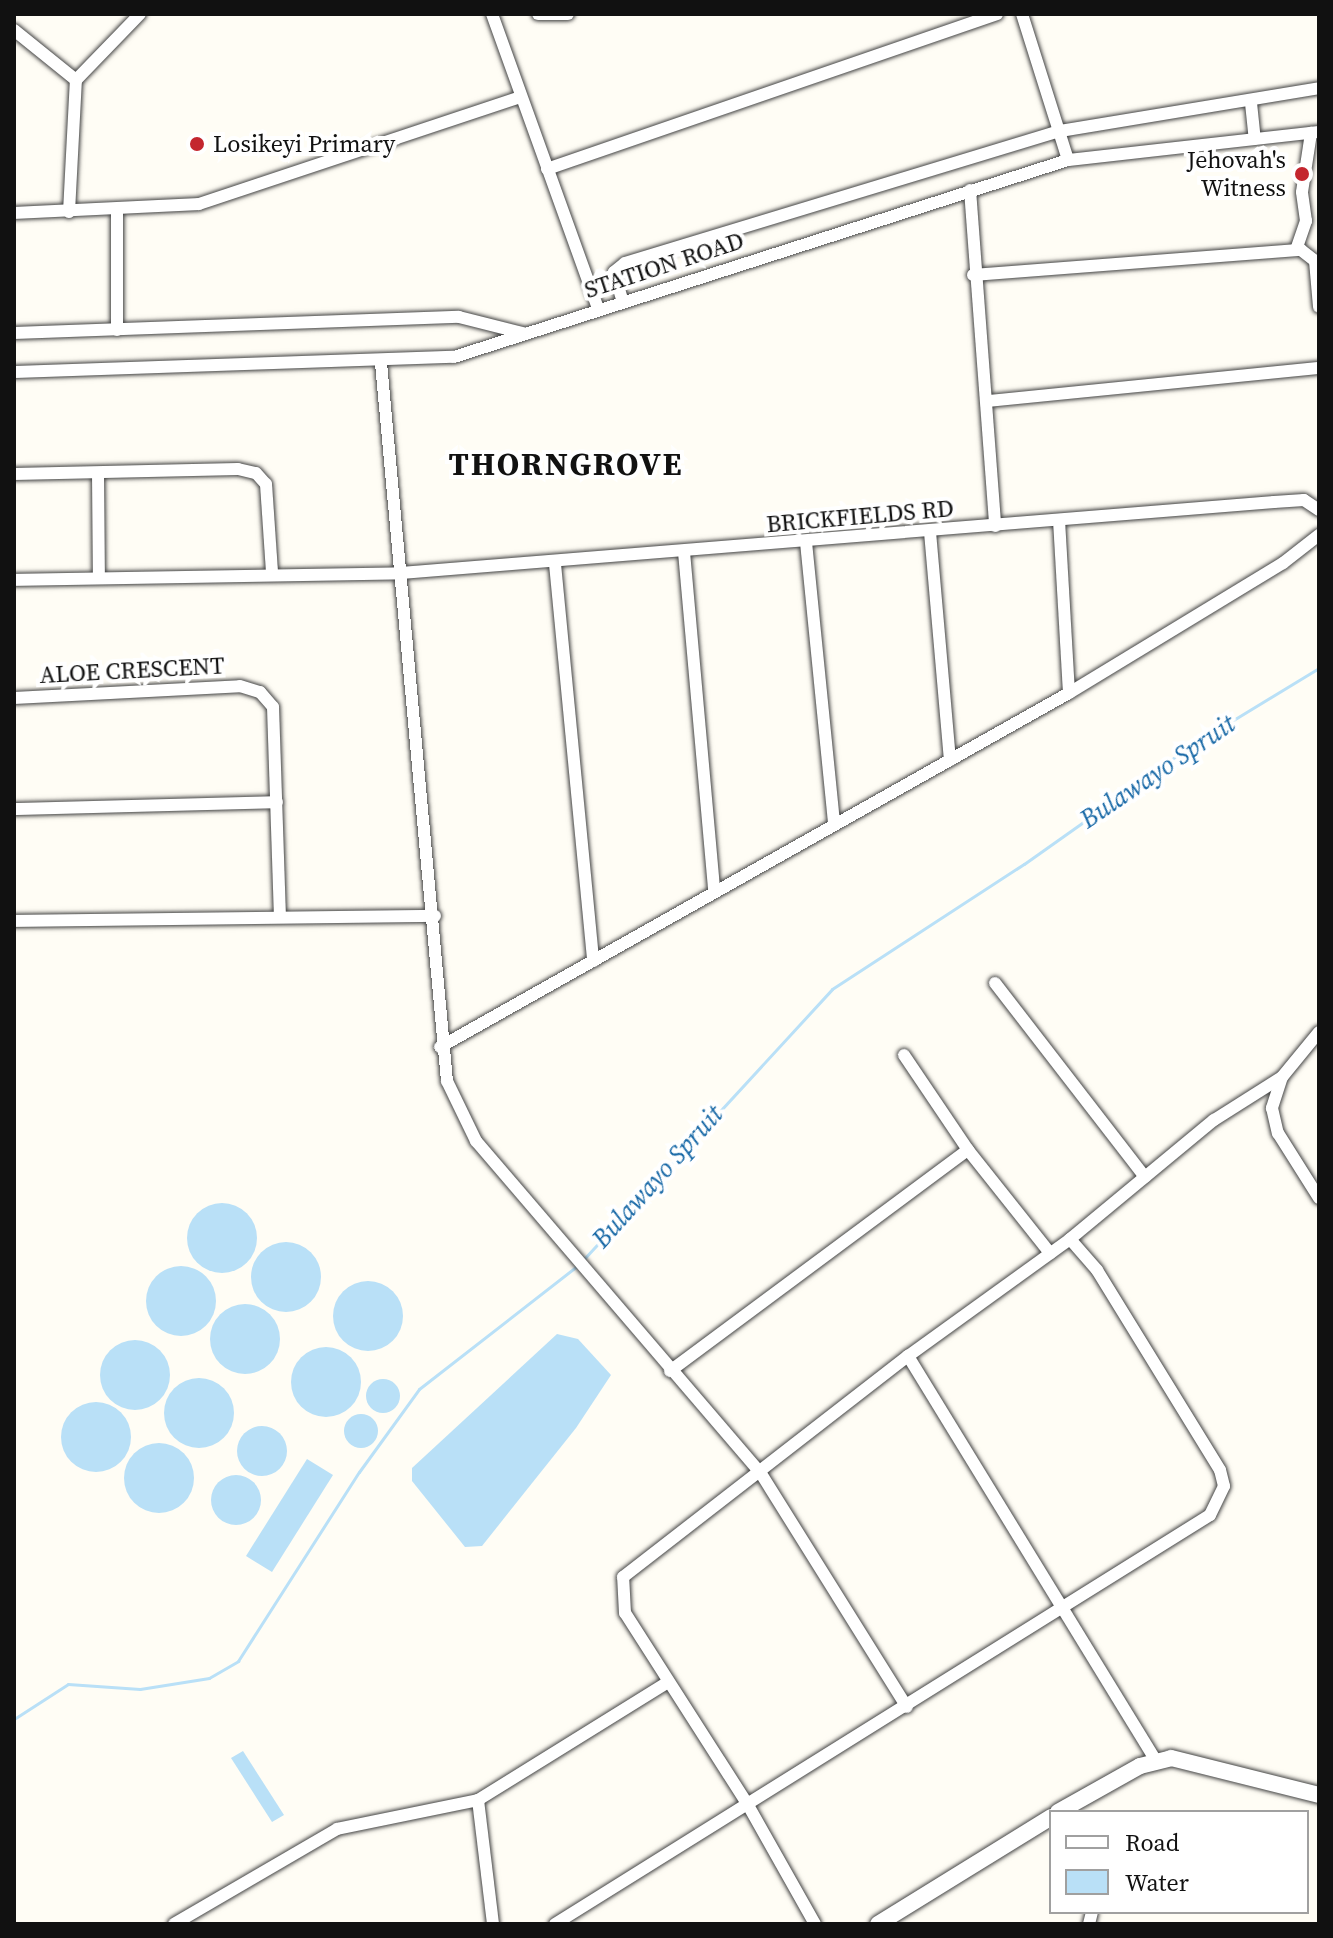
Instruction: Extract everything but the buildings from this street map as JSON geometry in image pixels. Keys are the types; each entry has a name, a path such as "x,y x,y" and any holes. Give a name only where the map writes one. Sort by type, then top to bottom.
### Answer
{"street":[{"path":"69,212 76,80 140,14"},
{"path":"492,14 598,309"},
{"path":"538,14 568,14"},
{"path":"547,169 997,14"},
{"path":"1022,14 1068,160"},
{"path":"14,30 76,80"},
{"path":"622,299 614,272 625,263 1060,131 1251,103 1319,88"},
{"path":"14,213 117,212 230,196 520,97"},
{"path":"1251,103 1255,139"},
{"path":"1296,250 1306,221 1302,192 1315,132"},
{"name":"STATION ROAD","path":"14,372 381,363 454,357 622,299 1068,160 1315,132"},
{"path":"970,190 973,275 988,401 995,526"},
{"path":"117,212 117,330"},
{"path":"973,275 1296,250 1306,251 1315,261 1319,307"},
{"path":"14,333 459,317 526,334"},
{"path":"381,363 435,916 440,1047 447,1081 476,1141 571,1257 760,1472 907,1707"},
{"path":"988,401 1319,368"},
{"path":"14,474 238,469 256,473 266,484 272,573"},
{"path":"98,473 99,578"},
{"name":"BRICKFIELDS RD","path":"14,580 401,573 555,564 1304,500 1319,510"},
{"path":"1059,520 1069,693"},
{"path":"930,532 950,760"},
{"path":"440,1047 714,890 1069,693 1283,563 1319,535"},
{"path":"806,542 834,824"},
{"path":"684,552 714,890"},
{"path":"555,564 593,961"},
{"name":"ALOE CRESCENT","path":"14,698 251,687 273,707 280,917"},
{"path":"14,809 277,802"},
{"path":"14,921 435,916"},
{"path":"995,983 1145,1177"},
{"path":"1319,1032 1282,1077 1272,1108 1273,1121 1319,1198"},
{"path":"904,1055 968,1150 1050,1253"},
{"path":"815,1924 748,1805 625,1613 623,1577 908,1356 1070,1239 1247,1095 1282,1077"},
{"path":"670,1371 968,1150"},
{"path":"555,1924 1202,1523 1224,1486 1220,1470 1097,1270 1070,1239"},
{"path":"908,1356 1061,1611 1156,1760"},
{"path":"174,1924 337,1829 478,1800 668,1682"},
{"path":"1067,1810 1156,1760 1185,1759 1319,1795"},
{"path":"478,1800 493,1924"},
{"path":"878,1924 1049,1818"}],"water":[{"path":"215,1203 229,1203 251,1218 257,1238 255,1251 247,1263 229,1273 215,1273 193,1258 187,1245 187,1231 202,1209"},
{"path":"279,1242 293,1242 315,1257 321,1277 319,1290 311,1302 293,1312 279,1312 257,1297 251,1284 251,1270 266,1248"},
{"path":"174,1266 188,1266 210,1281 216,1301 214,1314 206,1326 188,1336 174,1336 152,1321 146,1308 146,1294 161,1272"},
{"path":"361,1281 375,1281 397,1296 403,1316 401,1329 393,1341 375,1351 361,1351 339,1336 333,1323 333,1309 348,1287"},
{"path":"238,1304 252,1304 274,1319 280,1339 278,1352 270,1364 252,1374 238,1374 216,1359 210,1346 210,1332 225,1310"},
{"path":"557,1334 578,1339 611,1375 576,1428 482,1546 465,1547 412,1481 412,1468"},
{"path":"128,1340 142,1340 164,1355 170,1375 168,1388 160,1400 142,1410 128,1410 106,1395 100,1382 100,1368 115,1346"},
{"path":"319,1347 333,1347 355,1362 361,1382 359,1395 351,1407 333,1417 319,1417 297,1402 291,1389 291,1375 306,1353"},
{"path":"192,1378 206,1378 228,1393 234,1413 232,1426 224,1438 206,1448 192,1448 170,1433 164,1420 164,1406 179,1384"},
{"path":"383,1379 395,1384 400,1396 395,1408 383,1413 371,1408 366,1396 371,1384"},
{"path":"89,1402 103,1402 125,1417 131,1437 129,1450 121,1462 103,1472 89,1472 67,1457 61,1444 61,1430 76,1408"},
{"path":"361,1414 373,1419 378,1431 373,1443 361,1448 349,1443 344,1431 349,1419"},
{"path":"262,1426 280,1433 287,1451 280,1469 262,1476 244,1469 237,1451 244,1433"},
{"path":"152,1443 166,1443 188,1458 194,1478 192,1491 184,1503 166,1513 152,1513 130,1498 124,1485 124,1471 139,1449"},
{"path":"307,1459 333,1475 272,1572 246,1556"},
{"path":"236,1475 254,1482 261,1500 254,1518 236,1525 218,1518 211,1500 218,1482"},
{"path":"243,1751 284,1815 272,1822 231,1758"}],"waterway":[{"name":"Bulawayo Spruit","path":"583,1260 832,989 1024,864 1189,747 1319,668"},
{"name":"Bulawayo Spruit","path":"14,1719 68,1684 140,1689 209,1678 238,1661 359,1472 419,1389 578,1265"}],"place":[{"name":"Losikeyi Primary","path":"197,144"},
{"name":"Jehovah's Witness","path":"1302,174"}],"district":[{"name":"THORNGROVE","path":"566,464"}]}
